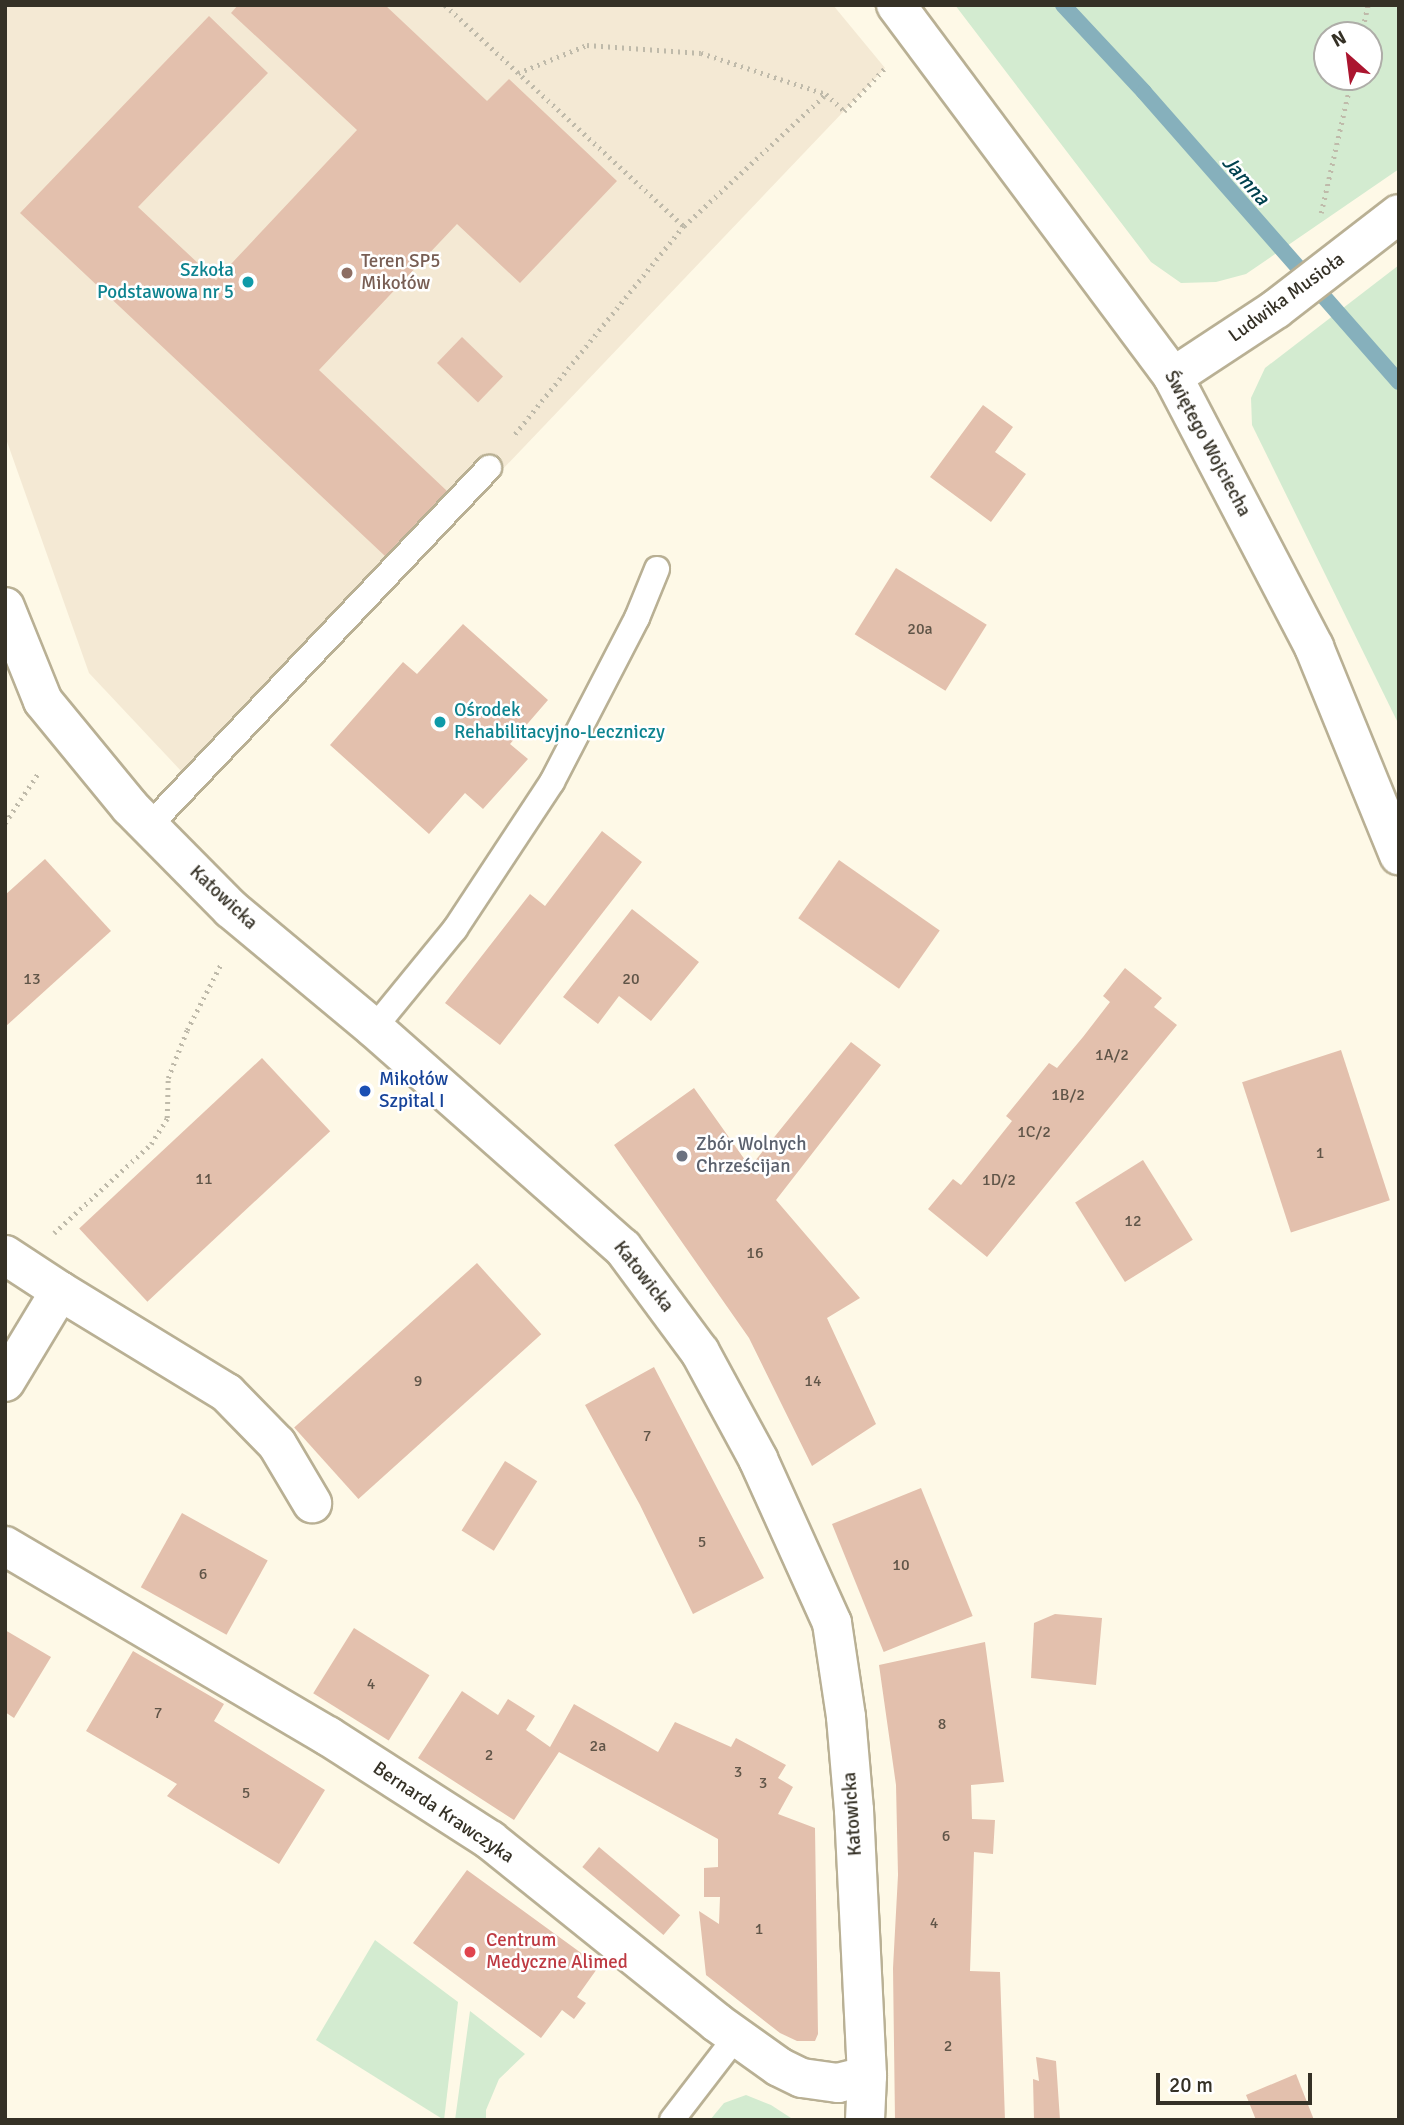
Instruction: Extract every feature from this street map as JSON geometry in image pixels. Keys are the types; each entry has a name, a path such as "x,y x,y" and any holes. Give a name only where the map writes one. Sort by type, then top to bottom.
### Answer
{"street":[{"name":"Świętego Wojciecha","path":"896,5 1173,377 1314,647 1399,855"},
{"name":"Ludwika Musioła","path":"1173,377 1276,309 1399,214"},
{"name":"Katowicka","path":"5,607 43,701 149,826 231,909 374,1028 623,1248 700,1352 758,1459 832,1623 846,1717 854,1810 867,2076 865,2120"},
{"path":"5,675 43,701"},
{"path":"13,1260 227,1393 277,1444 312,1503"},
{"path":"5,1382 60,1291"},
{"name":"Bernarda Krawczyka","path":"5,1546 328,1736 490,1840 736,2037 779,2067 802,2078 838,2083 867,2076"}],"lane":[{"path":"149,826 489,468"},
{"path":"374,1028 455,929 552,782 637,618 657,569"},
{"path":"672,2120 736,2037"}],"path":[{"path":"445,5 684,226"},
{"path":"519,73 587,45 701,53 826,93 844,110 885,68"},
{"path":"1319,225 1349,91"},
{"path":"489,468 684,226 826,93"},
{"path":"5,823 25,789 44,766"},
{"path":"13,1260 151,1144 167,1118 168,1077 187,1030 228,952"}],"shaded area":[{"name":"Teren SP5 Mikołów","path":"5,5 833,5 885,68 198,789 89,673 5,436"}],"green space":[{"path":"955,5 1398,5 1399,169 1246,274 1216,282 1181,283 1151,262"},
{"path":"1399,265 1399,725 1252,425 1251,398 1265,368"},
{"path":"375,1940 458,2002 444,2120 316,2040"},
{"path":"470,2011 525,2054 499,2079 486,2110 486,2120 455,2120"},
{"path":"746,2095 771,2105 794,2120 710,2120 724,2103"}],"building":[{"name":"Szkoła Podstawowa nr 5","path":"238,5 385,5 487,101 509,79 617,181 520,283 457,224 319,370 447,491 385,556 20,213 209,16 268,73 138,207 216,280 357,130 231,13"},
{"path":"462,337 503,377 478,402 437,363"},
{"path":"983,405 1013,427 995,452 1026,474 991,522 930,477"},
{"path":"896,568 987,625 945,691 855,634"},
{"name":"Ośrodek Rehabilitacyjno-Leczniczy","path":"463,624 548,700 510,744 528,759 483,809 465,793 429,834 330,745 403,662 417,674"},
{"path":"602,831 642,862 500,1045 445,1003 530,894 545,906"},
{"path":"45,859 111,931 5,1027 5,895"},
{"path":"839,860 940,931 899,989 798,918"},
{"path":"632,909 699,962 651,1021 619,996 598,1024 563,997"},
{"path":"1125,968 1162,998 1154,1007 1177,1025 987,1257 928,1209 953,1179 961,1185 1012,1121 1006,1116 1049,1063 1057,1068 1083,1037 1110,1002 1103,996"},
{"path":"851,1042 881,1065 776,1200 860,1298 827,1318 876,1424 812,1466 749,1338 614,1145 694,1088 750,1167"},
{"path":"1341,1050 1390,1200 1291,1232 1242,1082"},
{"path":"262,1058 330,1131 147,1302 79,1228"},
{"path":"1143,1160 1193,1240 1125,1282 1075,1202"},
{"path":"477,1263 541,1334 358,1499 294,1428"},
{"path":"654,1367 764,1578 693,1614 640,1505 585,1405"},
{"path":"505,1461 537,1481 494,1551 462,1531"},
{"path":"921,1488 973,1616 884,1652 832,1524"},
{"path":"182,1513 268,1561 227,1635 141,1587"},
{"path":"1055,1614 1102,1618 1096,1685 1031,1678 1034,1623"},
{"path":"354,1628 429,1675 389,1740 313,1693"},
{"path":"5,1630 51,1657 14,1718 5,1712"},
{"path":"985,1642 1004,1782 971,1785 972,1819 995,1820 993,1854 974,1852 970,1971 1000,1972 1005,2120 895,2120 893,1968 898,1875 896,1785 879,1665"},
{"path":"133,1651 224,1704 214,1721 325,1790 279,1864 167,1796 177,1784 86,1731"},
{"path":"462,1691 498,1715 508,1699 535,1716 526,1730 550,1747 574,1704 658,1752 675,1722 731,1747 736,1738 786,1765 778,1778 793,1787 778,1814 815,1828 818,2034 815,2041 797,2041 780,2033 706,1975 699,1911 719,1924 720,1897 704,1897 704,1868 718,1867 718,1839 559,1752 514,1820 418,1758"},
{"path":"599,1847 680,1915 663,1935 582,1867"},
{"path":"467,1870 599,1966 577,1997 586,2003 574,2019 562,2010 541,2038 413,1943"},
{"path":"1036,2057 1056,2061 1060,2120 1034,2120 1033,2079 1039,2081"},
{"path":"1296,2074 1314,2120 1256,2120 1246,2095"}],"waterway":[{"name":"Jamna","path":"1063,5 1144,92 1399,382"}],"place":[{"name":"Teren SP5 Mikołów","path":"347,273"},
{"name":"Szkoła Podstawowa nr 5","path":"248,282"},
{"name":"Ośrodek Rehabilitacyjno-Leczniczy","path":"440,722"},
{"name":"Mikołów Szpital I","path":"365,1091"},
{"name":"Zbór Wolnych Chrześcijan","path":"682,1156"},
{"name":"Centrum Medyczne Alimed","path":"470,1952"}]}
